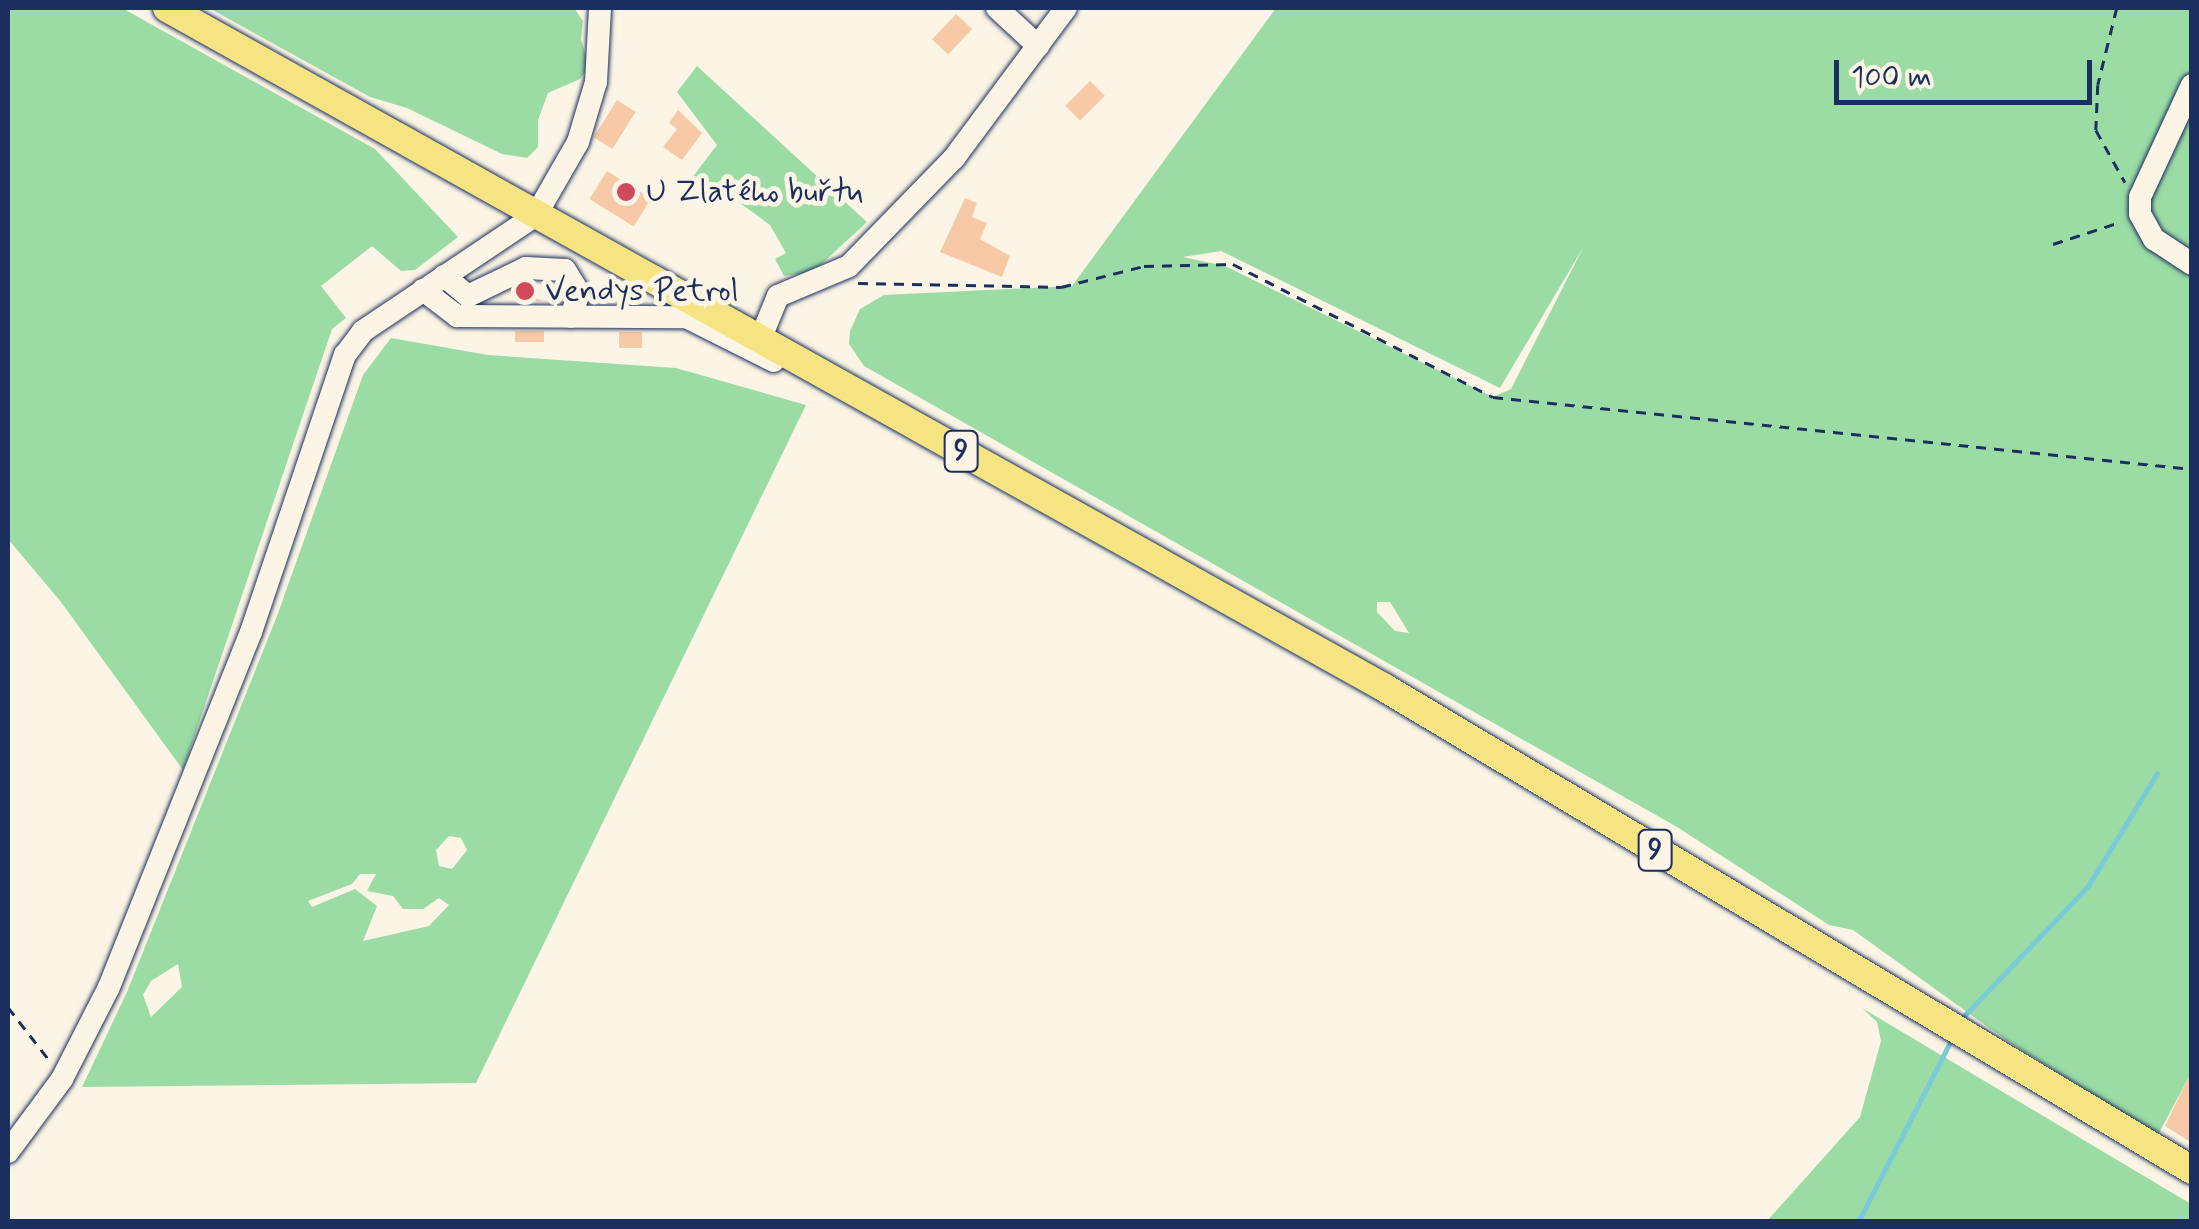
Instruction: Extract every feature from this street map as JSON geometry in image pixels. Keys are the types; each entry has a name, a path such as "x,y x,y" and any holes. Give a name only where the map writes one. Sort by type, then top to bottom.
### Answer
{"main road":[{"name":"9","path":"167,8 1384,688 2192,1170"}],"street":[{"path":"8,1152 62,1080 109,988 251,632 339,367 363,331 536,215 582,127 596,82 600,8"},
{"path":"997,8 1038,46"},
{"path":"759,342 778,296 832,276 884,233 954,158 1066,8"},
{"path":"2192,85 2140,206 2154,239 2192,264"},
{"path":"444,276 468,296 526,268 566,270 579,292 572,316"},
{"path":"423,290 457,316 686,317 948,445"}],"path":[{"path":"2053,244 2140,206 2114,172 2096,130 2098,84 2117,8"},
{"path":"832,276 872,286 1061,287 1144,266 1233,264 1493,397 2192,469"},
{"path":"8,1007 62,1080"}],"green space":[{"path":"8,8 122,8 375,149 458,237 415,270 401,271 372,246 321,286 346,318 332,329 183,770 61,602 8,539"},
{"path":"209,8 574,8 583,21 581,39 589,67 580,79 548,93 538,120 538,147 527,158 502,154 407,108 370,97"},
{"path":"1276,8 2191,8 2192,1071 2158,1135 2006,1040 1853,930 1829,925 1677,827 864,366 849,344 860,309 884,295 1072,286","holes":["1584,246 1511,389 1493,397 1225,266 1183,257 1221,251 1500,388","1377,602 1390,602 1409,633 1395,631 1377,612"]},
{"path":"697,66 867,222 813,272 784,276 775,259 786,253 770,225 729,195 722,205 691,179 717,145 677,92"},
{"path":"391,338 488,355 676,368 806,405 476,1083 82,1087 127,992 277,616 363,375","holes":["449,836 461,838 467,850 452,869 439,866 436,850","360,874 376,874 367,891 393,896 403,909 423,909 439,898 449,905 429,926 363,941 377,906 355,889 312,907 308,901 352,884","178,964 182,987 151,1017 143,995 151,981"]},
{"path":"1862,1008 2191,1204 2191,1221 1767,1221 1860,1117 1881,1041 1877,1022"}],"building":[{"path":"956,14 972,29 948,55 932,40"},
{"path":"1090,81 1105,96 1080,121 1065,106"},
{"path":"617,100 636,112 612,149 594,137"},
{"path":"678,110 702,133 682,160 663,147 677,129 669,123"},
{"path":"607,171 651,199 634,227 590,199"},
{"path":"965,198 977,203 972,217 987,223 980,239 1010,256 1002,277 940,252"},
{"name":"Vendys Petrol","path":"536,284 537,299 544,301 515,301 514,290"},
{"path":"515,331 544,331 544,342 515,342"},
{"path":"619,332 642,332 642,348 619,348"},
{"path":"2192,1070 2192,1143 2165,1126"}],"waterway":[{"path":"1961,1019 2088,886 2157,773"},
{"path":"1858,1222 1952,1038"}],"place":[{"name":"U Zlatého buřtu","path":"626,192"},
{"name":"Vendys Petrol","path":"525,291"}]}
